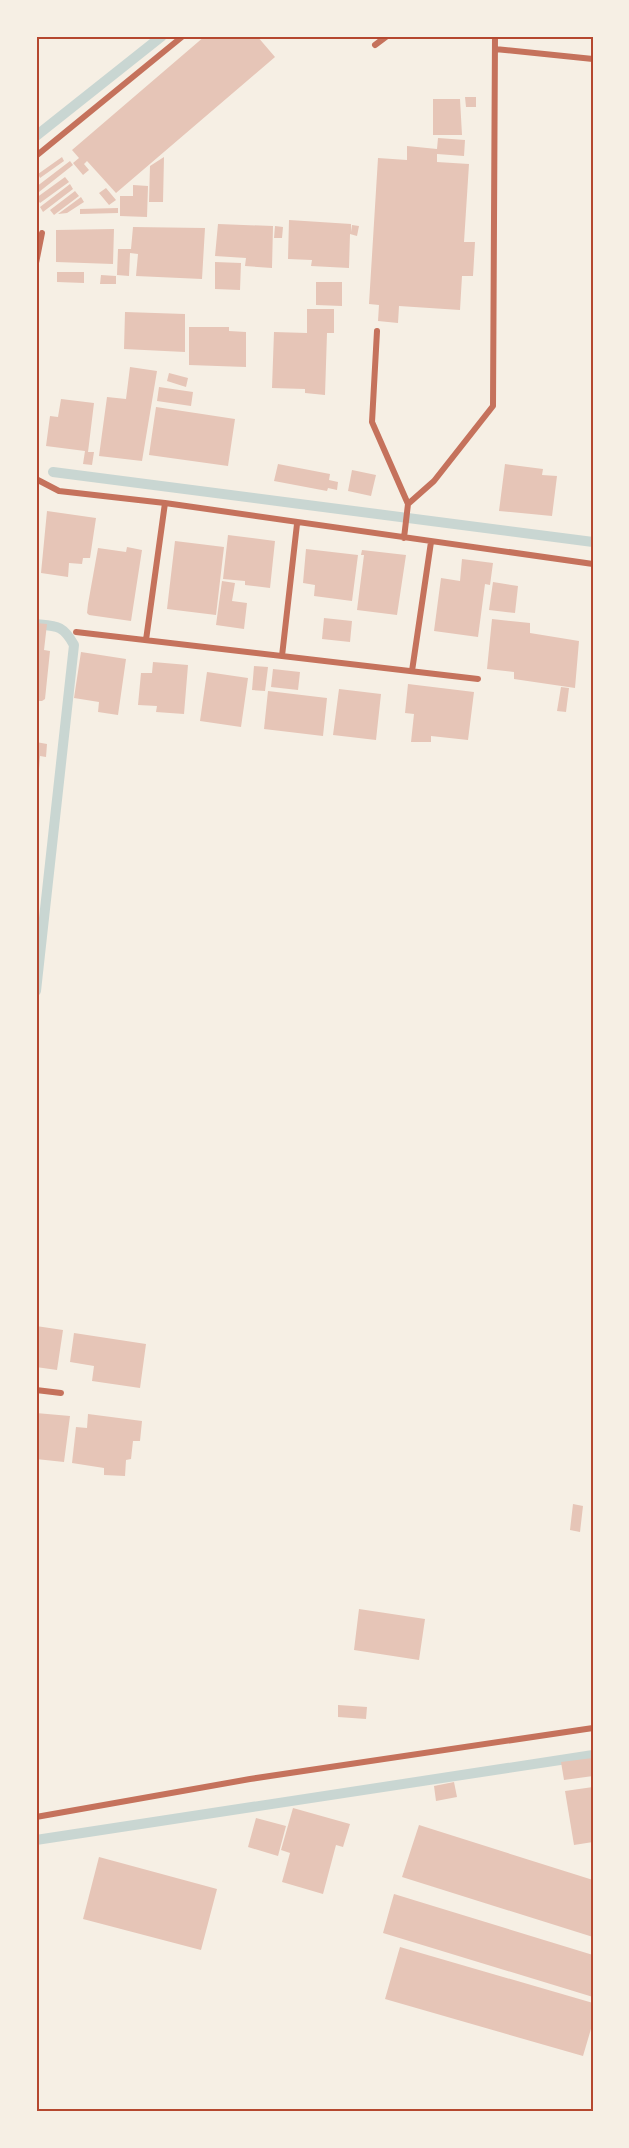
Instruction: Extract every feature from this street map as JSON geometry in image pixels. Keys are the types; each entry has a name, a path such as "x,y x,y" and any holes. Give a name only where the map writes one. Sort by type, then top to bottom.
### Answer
{"street":[{"path":"36,156 183,36"},
{"path":"375,45 387,36"},
{"path":"408,507 434,481 493,406 495,36"},
{"path":"495,49 593,59"},
{"path":"36,263 42,233"},
{"path":"377,331 372,422 408,507 404,538"},
{"path":"36,479 59,491 165,503 297,524 593,564"},
{"path":"146,640 165,503"},
{"path":"282,656 297,524"},
{"path":"412,671 431,542"},
{"path":"76,632 478,679"},
{"path":"36,1390 61,1393"},
{"path":"36,1818 250,1779 593,1728"}],"building":[{"path":"205,36 257,36 275,57 116,193 87,161 84,164 89,170 83,175 73,163 79,158 72,150"},
{"path":"465,97 476,97 476,107 466,107"},
{"path":"433,99 460,99 462,135 433,135"},
{"path":"438,138 465,140 464,156 437,154 437,162 469,164 464,242 475,242 473,276 462,276 460,310 399,306 398,323 378,321 379,305 369,304 378,158 407,160 407,146 437,149"},
{"path":"62,157 64,161 40,178 38,174"},
{"path":"164,157 163,202 149,202 150,166"},
{"path":"70,161 73,165 39,192 36,187"},
{"path":"65,177 69,182 40,203 36,198"},
{"path":"70,184 73,189 43,212 40,207"},
{"path":"133,185 148,186 147,217 120,216 120,196 133,196"},
{"path":"106,188 116,200 109,205 99,193"},
{"path":"75,191 79,196 54,215 50,210"},
{"path":"81,197 84,202 67,213 58,214"},
{"path":"118,208 118,213 80,214 80,209"},
{"path":"289,220 351,224 351,232 352,225 359,226 357,236 350,234 349,268 311,266 312,260 288,259"},
{"path":"218,224 273,226 272,268 245,266 246,258 215,256"},
{"path":"275,226 283,227 282,238 274,238"},
{"path":"133,227 205,228 202,279 136,276 138,254 130,253 129,276 117,275 118,249 131,249"},
{"path":"114,229 113,264 56,262 56,230"},
{"path":"215,262 241,263 240,290 215,289"},
{"path":"57,272 84,272 84,283 57,282"},
{"path":"101,275 116,276 116,284 100,284"},
{"path":"316,282 342,282 342,306 316,305"},
{"path":"307,309 334,309 334,333 327,333 325,395 305,393 305,389 272,388 274,332 307,333"},
{"path":"125,312 185,314 185,352 124,349"},
{"path":"189,327 229,327 229,331 246,332 246,367 189,365"},
{"path":"130,367 157,371 142,461 99,456 107,397 126,399"},
{"path":"169,373 188,378 186,387 167,381"},
{"path":"159,387 193,392 191,406 157,401"},
{"path":"61,399 94,403 88,452 94,452 92,465 83,464 85,451 46,446 50,416 58,417"},
{"path":"156,407 235,419 228,466 149,455"},
{"path":"278,464 330,474 329,480 338,482 337,490 328,488 327,491 274,481"},
{"path":"505,464 543,469 542,475 557,476 552,516 499,511"},
{"path":"352,470 376,475 371,496 348,491"},
{"path":"47,511 96,518 90,558 83,558 82,564 69,563 68,577 41,573"},
{"path":"228,535 275,541 270,588 245,585 245,581 223,579"},
{"path":"175,541 224,547 216,615 167,609"},
{"path":"127,547 142,550 131,621 89,615 87,613 88,604 98,548 126,552"},
{"path":"306,549 358,555 352,601 314,596 315,585 303,583"},
{"path":"362,550 406,555 397,615 357,610 364,555 361,555"},
{"path":"462,559 493,563 490,585 485,584 478,637 434,631 441,578 460,581"},
{"path":"222,581 235,583 232,601 247,603 244,629 216,625"},
{"path":"493,582 518,586 515,613 489,610"},
{"path":"324,618 352,621 350,642 322,639"},
{"path":"492,619 530,623 530,633 579,641 575,688 514,679 514,672 487,669"},
{"path":"36,623 47,624 44,650 50,651 45,699 42,701 36,701"},
{"path":"81,652 126,659 118,715 98,712 99,702 74,698"},
{"path":"153,662 188,665 184,714 156,712 157,706 138,705 141,673 152,673"},
{"path":"254,666 268,667 265,691 252,690"},
{"path":"273,669 300,672 298,690 271,687"},
{"path":"207,672 248,678 241,727 200,721"},
{"path":"408,684 474,692 468,740 431,736 431,742 411,742 414,714 405,713"},
{"path":"561,687 569,688 566,712 557,711"},
{"path":"339,689 381,694 376,740 333,735"},
{"path":"268,691 327,698 323,736 264,729"},
{"path":"36,742 47,744 46,757 40,756 38,783"},
{"path":"36,1326 63,1330 57,1370 36,1367"},
{"path":"74,1333 146,1344 140,1388 92,1381 94,1366 70,1362"},
{"path":"36,1413 70,1416 64,1462 36,1459"},
{"path":"88,1414 142,1421 140,1441 133,1441 131,1459 126,1460 125,1476 104,1475 104,1468 72,1463 76,1427 87,1428"},
{"path":"573,1504 583,1506 580,1532 570,1530"},
{"path":"359,1609 425,1619 419,1660 354,1650"},
{"path":"338,1705 367,1707 366,1719 338,1717"},
{"path":"593,1758 593,1776 564,1780 561,1762"},
{"path":"454,1782 457,1797 436,1801 434,1786"},
{"path":"593,1787 593,1842 574,1845 565,1791"},
{"path":"293,1808 350,1824 343,1847 336,1845 323,1894 282,1882 290,1853 281,1850"},
{"path":"256,1818 286,1826 278,1856 248,1847"},
{"path":"419,1825 593,1880 593,1937 402,1877"},
{"path":"99,1857 217,1889 201,1950 83,1919"},
{"path":"394,1894 593,1955 593,1997 383,1933"},
{"path":"400,1947 593,2003 593,2022 583,2056 385,1999"}],"waterway":[{"path":"36,136 162,36"},
{"path":"53,472 593,542"},
{"path":"36,624 49,625 63,630 74,645 36,991"},
{"path":"36,1840 593,1755"}]}
